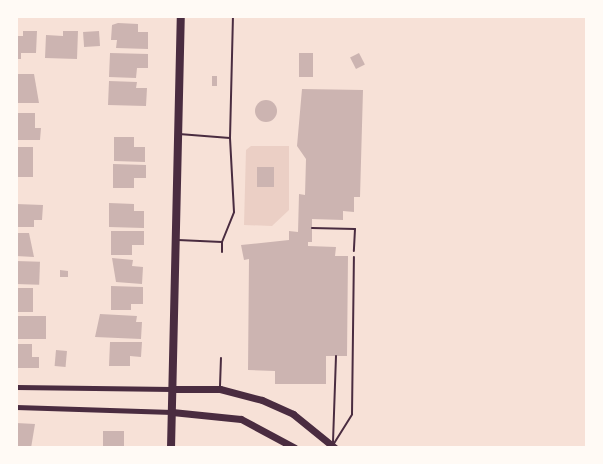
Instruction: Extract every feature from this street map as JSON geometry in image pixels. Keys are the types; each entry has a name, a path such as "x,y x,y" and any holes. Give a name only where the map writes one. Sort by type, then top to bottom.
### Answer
{"main road":[{"path":"171,447 181,16"}],"street":[{"path":"16,387 220,389 293,414 333,447"},
{"path":"16,407 172,412 241,419 295,447"}],"lane":[{"path":"222,252 222,242 234,212 230,138 233,16"},
{"path":"179,134 230,138"},
{"path":"175,240 222,242"},
{"path":"333,447 352,414 354,257"},
{"path":"333,447 336,356"},
{"path":"220,389 221,358"}],"path":[{"path":"312,228 355,229 354,257"}],"shaded area":[{"path":"251,146 289,146 289,210 272,226 244,225 246,150"}],"building":[{"path":"138,24 138,32 148,32 148,49 116,48 117,40 111,40 112,25"},
{"path":"23,31 37,31 36,53 21,53 21,59 16,59 16,36 23,36"},
{"path":"63,31 78,31 77,59 45,58 46,35 63,36"},
{"path":"99,31 100,46 84,47 83,32"},
{"path":"110,53 148,54 148,68 137,68 136,78 109,77"},
{"path":"299,53 313,53 313,77 299,77"},
{"path":"359,53 365,65 356,69 350,58"},
{"path":"16,74 34,74 39,103 16,103"},
{"path":"212,76 217,76 217,86 212,86"},
{"path":"109,81 137,82 136,88 147,88 146,106 108,105"},
{"path":"302,89 363,90 360,197 354,197 354,212 343,211 343,220 312,219 312,242 308,242 308,246 336,247 335,256 348,256 347,356 326,356 326,384 275,384 275,371 248,370 249,259 244,260 241,245 289,240 289,231 298,232 299,194 305,195 306,159 297,146"},
{"path":"266,100 274,103 277,111 274,119 266,122 258,119 255,111 258,103"},
{"path":"16,113 35,113 35,128 41,128 40,140 16,140"},
{"path":"114,137 134,137 134,147 145,147 145,162 114,161"},
{"path":"16,147 33,147 33,177 16,177"},
{"path":"113,164 146,165 146,178 134,178 134,188 113,188"},
{"path":"257,167 274,167 274,187 257,187"},
{"path":"109,203 134,204 134,211 144,211 144,228 109,227"},
{"path":"16,204 43,205 42,220 34,220 34,227 16,227"},
{"path":"111,231 144,231 144,245 132,245 132,255 111,255"},
{"path":"16,233 29,233 34,257 16,256"},
{"path":"112,258 133,260 132,266 143,267 142,284 116,282"},
{"path":"16,261 40,262 39,285 16,284"},
{"path":"60,270 68,271 68,277 60,277"},
{"path":"111,286 143,287 143,304 131,304 131,310 111,310"},
{"path":"16,288 33,288 33,312 16,312"},
{"path":"100,314 137,316 136,322 142,322 141,339 95,337"},
{"path":"16,316 46,316 46,339 16,339"},
{"path":"110,342 142,342 141,357 130,356 130,366 109,366"},
{"path":"16,344 32,344 32,357 39,357 39,368 16,368"},
{"path":"56,350 67,351 66,367 55,366"},
{"path":"16,423 35,424 31,448 16,448"},
{"path":"103,431 124,431 124,448 103,448"}]}
